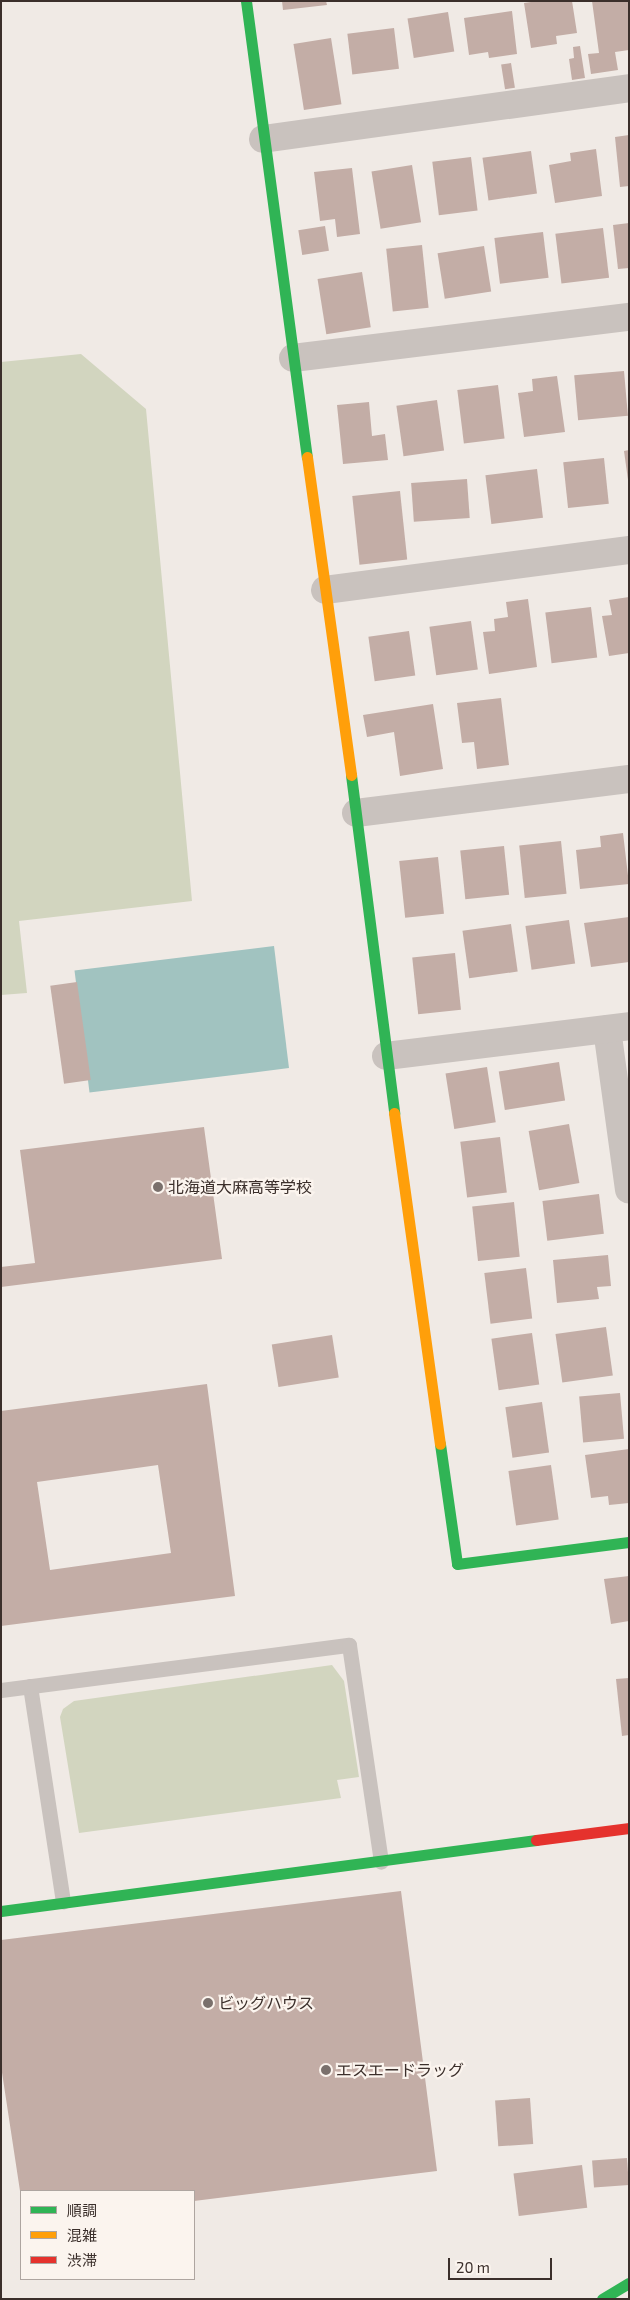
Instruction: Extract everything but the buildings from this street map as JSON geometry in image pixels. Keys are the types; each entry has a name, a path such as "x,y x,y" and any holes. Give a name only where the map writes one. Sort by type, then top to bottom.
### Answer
{"street":[{"path":"246,1 263,139 356,813 386,1056 457,1564 629,1542"},
{"path":"263,139 629,88"},
{"path":"293,358 629,317"},
{"path":"325,590 629,550"},
{"path":"356,813 629,779"},
{"path":"386,1056 618,1027 629,1190"},
{"path":"1,1911 63,1901 381,1862 629,1828"},
{"path":"602,2299 629,2283"}],"lane":[{"path":"1,1690 349,1645 381,1862"},
{"path":"30,1686 63,1901"}],"green space":[{"path":"81,354 146,409 192,901 19,921 27,993 1,995 1,362"},
{"path":"332,1665 344,1681 359,1777 337,1780 341,1798 79,1833 60,1717 63,1709 74,1701"}],"water":[{"path":"274,946 289,1068 89,1093 74,970"}],"traffic: fast":[{"path":"246,1 307,457"},
{"path":"351,775 394,1113"},
{"path":"440,1444 457,1564 629,1542"},
{"path":"1,1911 536,1840"},
{"path":"602,2299 629,2283"}],"traffic: slow":[{"path":"307,457 351,775"},
{"path":"394,1113 440,1444"}],"traffic: jam":[{"path":"536,1840 629,1828"}],"place":[{"name":"北海道大麻高等学校","path":"158,1187"},
{"name":"ビッグハウス","path":"208,2003"},
{"name":"エスエードラッグ","path":"326,2070"}]}
